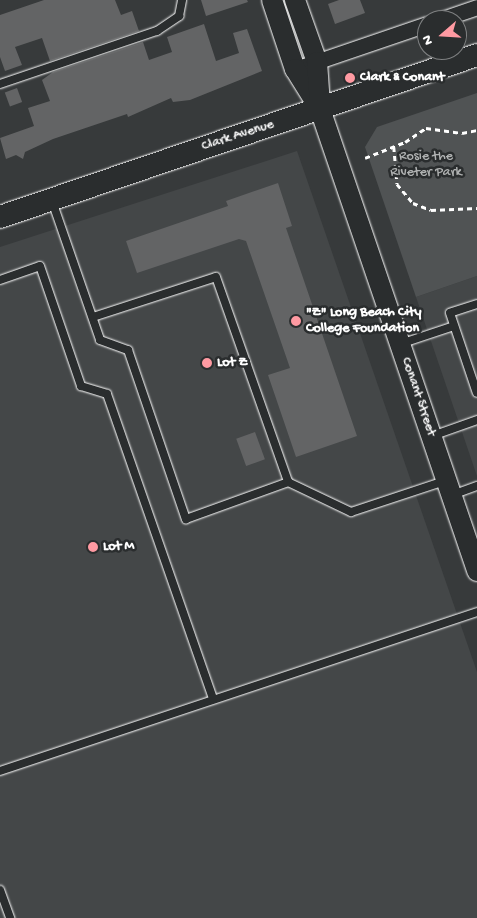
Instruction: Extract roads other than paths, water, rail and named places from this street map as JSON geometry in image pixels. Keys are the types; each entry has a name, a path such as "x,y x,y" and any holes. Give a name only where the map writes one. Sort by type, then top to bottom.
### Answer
{"main road":[{"name":"Clark Avenue","path":"0,217 477,55"}],"street":[{"name":"Conant Street","path":"272,0 295,69 320,109 477,569"},
{"name":"Conant Street","path":"295,0 316,62 320,109"},
{"path":"295,69 417,27"}],"lane":[{"path":"0,84 157,31 179,16 182,0"},
{"path":"52,200 100,340 128,350 186,519 288,482"},
{"path":"0,280 40,266 82,386 107,394 213,699"},
{"path":"92,317 216,277 288,482 351,512 449,487 477,486"},
{"path":"477,304 450,314 477,393"},
{"path":"400,344 454,326"},
{"path":"432,436 477,420"},
{"path":"0,771 477,612"},
{"path":"0,890 10,918"}],"place":[{"name":"Clark & Conant","path":"350,78"},
{"name":"\"Z\" Long Beach City College Foundation","path":"296,321"},
{"name":"Lot Z","path":"207,363"},
{"name":"Lot M","path":"93,547"}],"park label":[{"name":"Rosie the Riveter Park","path":"426,166"}]}
